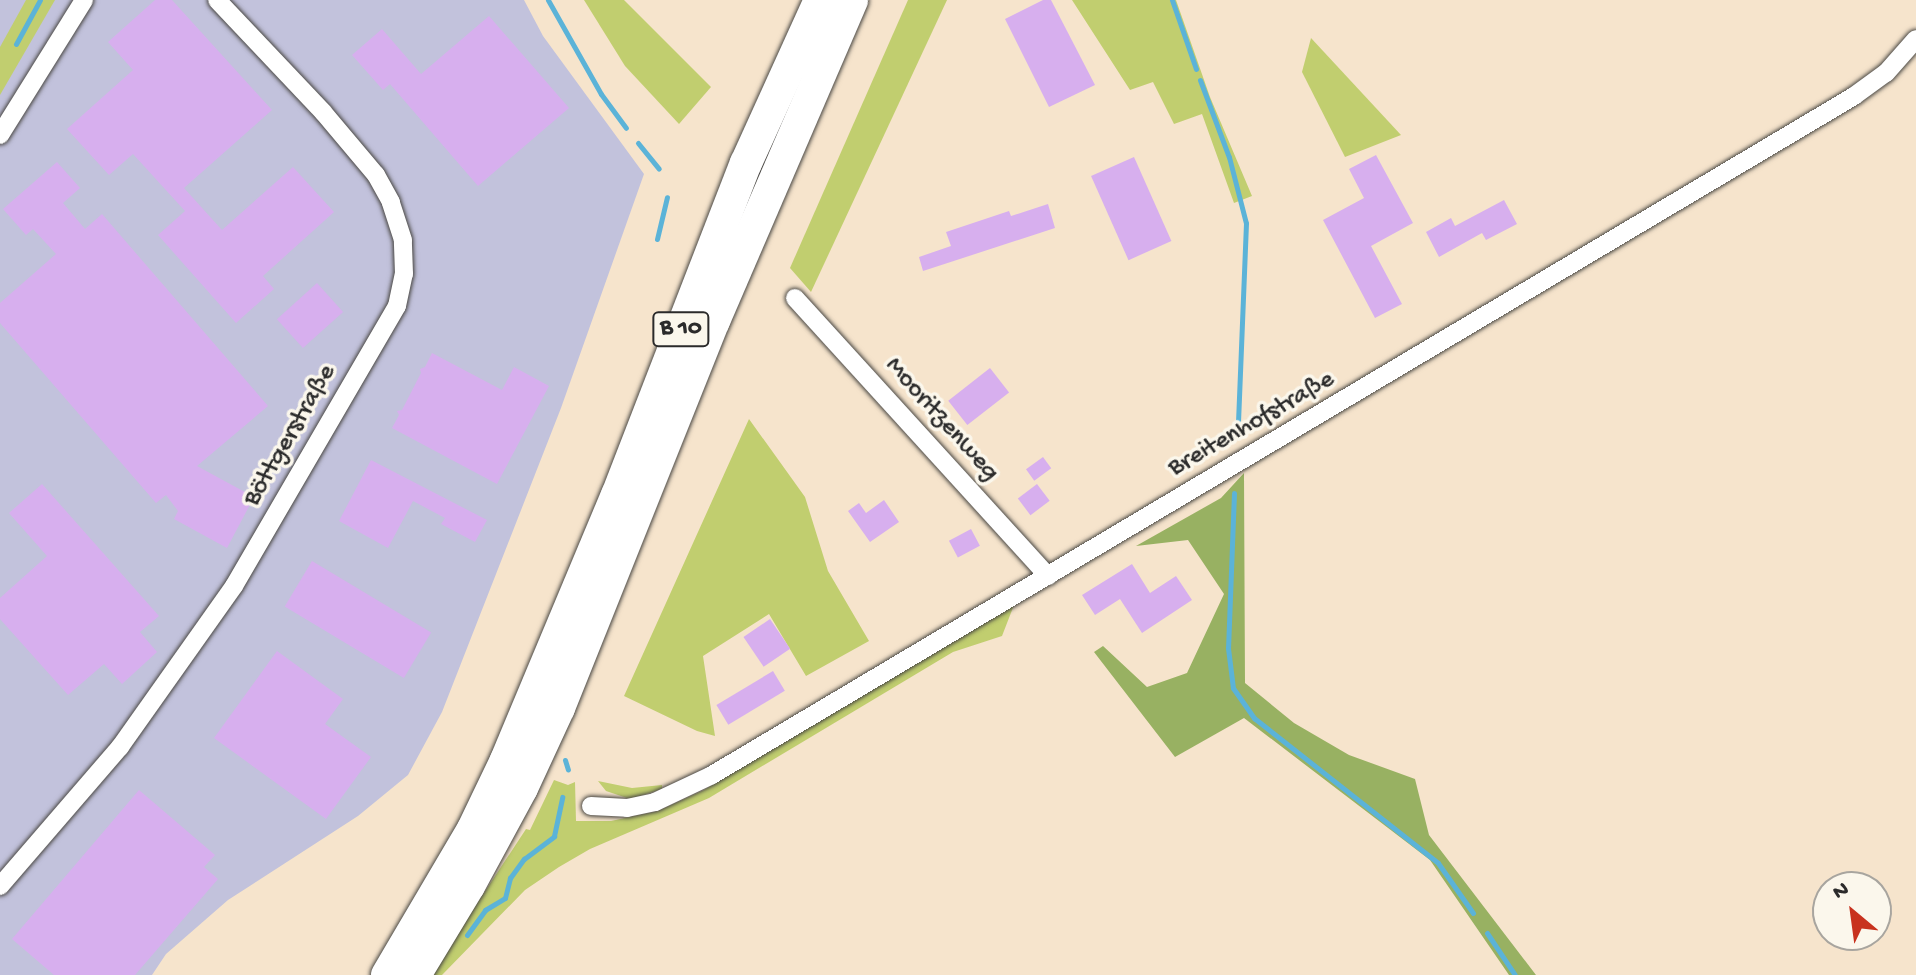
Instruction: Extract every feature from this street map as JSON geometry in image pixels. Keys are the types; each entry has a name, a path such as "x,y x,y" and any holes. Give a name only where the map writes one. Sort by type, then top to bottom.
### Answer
{"highway":[{"name":"B 10","path":"387,975 473,829 506,760 617,495 746,163 820,0"},
{"name":"B 10","path":"415,975 477,872 559,708 714,321 852,0"}],"street":[{"path":"0,135 84,0"},
{"name":"Böttgerstraße","path":"0,886 120,747 234,586 397,306 404,274 403,240 391,202 376,175 340,131 217,0"},
{"name":"Breitenhofstraße","path":"591,806 627,808 655,802 684,790 1841,104 1886,73 1916,39"},
{"name":"Mooritzenweg","path":"795,298 1048,576"}],"shaded area":[{"path":"0,0 524,0 543,36 644,174 561,408 442,712 408,775 358,816 228,900 166,954 152,975 0,975"}],"green space":[{"path":"26,0 55,0 0,95 0,47"},
{"path":"584,0 624,0 711,87 679,124 625,66"},
{"path":"908,0 947,0 811,292 790,268"},
{"path":"1072,0 1176,0 1210,97 1252,196 1234,203 1202,114 1174,124 1153,82 1130,90"},
{"path":"1311,38 1401,135 1345,157 1302,72"},
{"path":"749,419 805,497 828,571 869,641 806,676 769,614 703,656 715,736 697,731 624,696"},
{"path":"1244,473 1245,683 1294,723 1349,755 1415,779 1429,835 1536,975 1509,975 1430,860 1244,718 1175,757 1094,652 1103,646 1147,687 1187,673 1224,594 1188,540 1136,546 1221,498"},
{"path":"1014,605 1002,636 953,652 709,798 590,849 559,867 525,890 442,975 430,975 526,829 530,830 554,780 568,785 575,782 576,821 611,821 658,811 704,790"},
{"path":"598,781 632,788 662,785 662,789 630,799 606,791"}],"building":[{"path":"155,0 172,0 272,110 184,188 222,230 293,167 334,212 263,276 274,289 236,323 158,235 185,211 133,154 109,175 67,129 133,70 108,42"},
{"path":"1043,0 1051,0 1095,85 1049,107 1005,19"},
{"path":"489,16 569,108 478,186 390,84 383,90 352,55 382,29 421,74"},
{"path":"1376,155 1413,223 1371,246 1402,304 1375,318 1323,220 1364,198 1349,169"},
{"path":"1134,157 1171,241 1128,260 1091,176"},
{"path":"57,162 80,188 63,203 85,229 102,214 268,406 197,466 254,497 227,548 174,519 178,511 166,495 156,503 0,323 0,303 56,254 33,229 26,235 3,209"},
{"path":"1504,200 1517,224 1486,240 1482,233 1439,257 1426,232 1451,218 1455,226"},
{"path":"1048,204 1055,228 923,271 919,257 951,246 946,232 1009,211 1011,216"},
{"path":"317,283 343,312 303,348 277,319"},
{"path":"432,353 502,390 514,367 549,386 497,484 392,428 399,415 397,411 402,410 421,373 420,369 425,367"},
{"path":"990,368 1009,392 967,425 948,401"},
{"path":"1043,457 1051,468 1034,481 1026,469"},
{"path":"371,460 487,520 475,542 441,524 445,518 413,501 388,548 339,521"},
{"path":"42,484 159,616 140,632 157,652 122,684 104,664 68,695 0,619 0,598 47,556 9,513"},
{"path":"1037,484 1050,501 1030,515 1018,498"},
{"path":"884,500 899,522 870,542 848,511 859,503 866,513"},
{"path":"971,529 980,546 958,558 949,541"},
{"path":"312,561 431,633 404,678 285,606"},
{"path":"1132,564 1150,593 1176,576 1192,600 1142,633 1120,599 1095,615 1082,595"},
{"path":"770,619 790,649 764,667 743,637"},
{"path":"277,651 343,699 325,724 371,757 326,819 214,738"},
{"path":"773,671 785,691 728,725 716,705"},
{"path":"139,790 215,855 204,867 218,879 135,975 54,975 12,939"}],"waterway":[{"path":"16,44 40,0"},
{"path":"548,0 601,94 626,128"},
{"path":"1172,0 1196,69"},
{"path":"1200,80 1229,157 1246,223 1238,423"},
{"path":"638,143 659,169"},
{"path":"657,239 667,197"},
{"path":"1234,493 1228,648 1233,688 1254,718 1438,863 1473,913"},
{"path":"565,760 568,770"},
{"path":"467,935 485,910 505,898 510,878 524,859 554,836 562,797"},
{"path":"1487,933 1515,975"}]}
